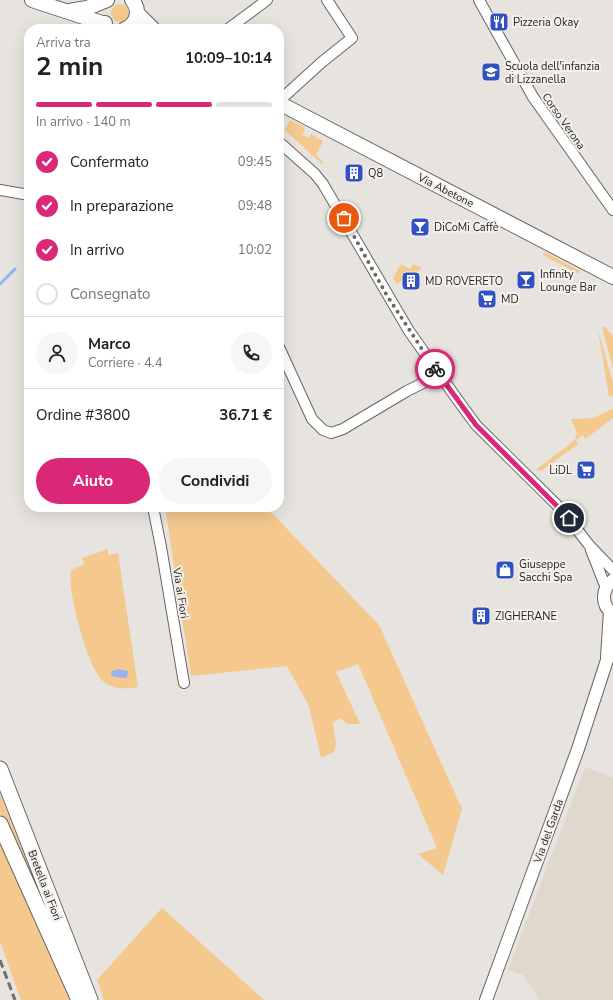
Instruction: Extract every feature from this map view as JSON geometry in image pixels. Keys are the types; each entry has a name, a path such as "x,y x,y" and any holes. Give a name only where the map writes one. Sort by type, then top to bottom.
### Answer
{"main road":[{"path":"32,0 105,24"},
{"path":"68,11 88,8 107,0"},
{"path":"107,0 102,12 109,24"},
{"path":"131,24 134,22 134,6"},
{"path":"134,6 149,24"},
{"name":"Via Abetone","path":"284,107 613,276"},
{"name":"Bretella ai Fiori","path":"0,769 90,1000"},
{"path":"0,824 79,1000"}],"street":[{"path":"235,24 267,0"},
{"path":"284,101 322,62 352,38 327,0"},
{"name":"Corso Verona","path":"479,0 532,97 613,210"},
{"path":"284,146 315,174 323,184 386,294 439,375 476,425 526,473 576,526 589,544 613,570"},
{"path":"0,190 24,194"},
{"path":"284,358 312,419 323,430 331,433 343,429 407,391 439,375"},
{"name":"Via ai Fiori","path":"154,512 164,561 184,683"},
{"path":"589,544 609,584"},
{"name":"Via del Garda","path":"607,660 611,613 604,601 609,584"},
{"name":"Via del Garda","path":"486,1000 578,749 607,660 613,648"}],"shaded area":[{"path":"116,4 124,4 129,9 127,20 124,22 116,22 111,17 111,9"},
{"path":"290,120 303,126 305,131 302,135 309,138 311,134 323,141 316,155 323,162 322,164 285,130"},
{"path":"545,252 580,271 578,274 543,255"},
{"path":"401,264 410,269 413,264 422,268 397,284 393,278"},
{"path":"604,326 613,336 613,369 602,327"},
{"path":"598,330 613,383 613,396 609,397"},
{"path":"613,409 613,418 585,439 583,435 576,440 578,444 541,471 536,470 575,440 577,433 571,419 593,418"},
{"path":"166,512 271,512 379,625 462,809 443,875 418,854 437,848 358,664 336,672 360,724 347,724 341,718 333,723 336,744 334,752 321,758 309,706 287,666 191,676"},
{"path":"108,549 108,555 118,553 138,687 115,687 103,681 97,673 85,645 75,610 72,594 71,570 84,564 82,558"},
{"path":"585,767 613,778 613,1000 540,1000 523,975 508,970"},
{"path":"0,795 59,940 14,847 0,812"},
{"path":"0,841 73,1000 21,1000 0,942"},
{"path":"162,908 264,1000 104,1000 97,980"}],"water":[{"path":"121,669 128,671 127,678 111,675 112,671"}],"waterway":[{"path":"0,284 15,269"}],"railway":[{"path":"0,960 15,1000"}],"way so far":[{"path":"344,218 386,294 435,369"}],"place":[{"name":"Pizzeria Okay","path":"499,22"},
{"name":"Scuola dell'infanzia di Lizzanella","path":"491,72"},
{"name":"Q8","path":"354,173"},
{"name":"DiCoMi Caffè","path":"420,227"},
{"name":"Infinity Lounge Bar","path":"526,280"},
{"name":"MD ROVERETO","path":"411,281"},
{"name":"MD","path":"487,299"},
{"name":"LiDL","path":"586,470"},
{"name":"Giuseppe Sacchi Spa","path":"505,570"},
{"name":"ZIGHERANE","path":"481,616"}],"route":[{"path":"435,369 476,425 526,473 569,518"}]}
